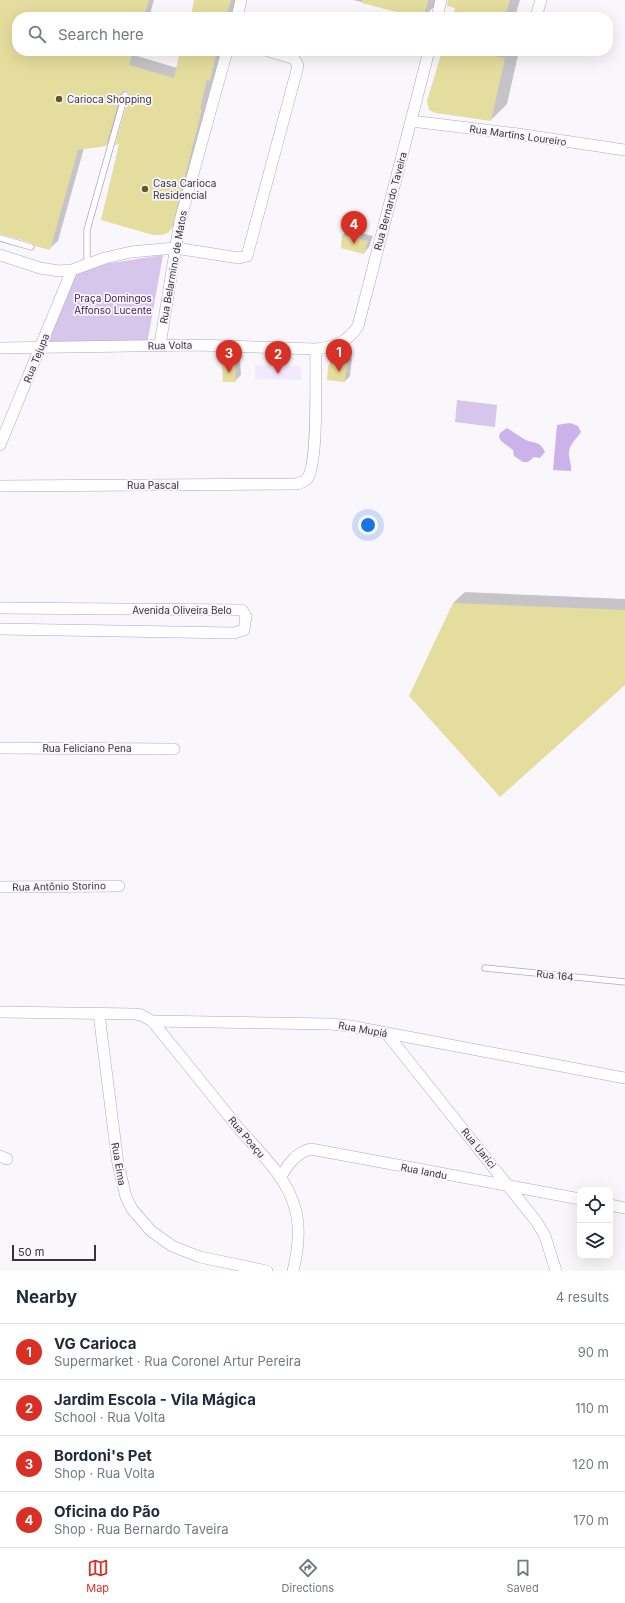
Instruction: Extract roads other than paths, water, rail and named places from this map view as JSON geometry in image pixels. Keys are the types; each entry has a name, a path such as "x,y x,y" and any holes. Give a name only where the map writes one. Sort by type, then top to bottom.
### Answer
{"street":[{"path":"238,12 241,0"},
{"path":"438,12 441,0"},
{"path":"537,12 540,0"},
{"name":"Rua Belarmino de Matos","path":"160,345 180,220 226,56"},
{"path":"0,255 40,268 59,271 72,270 87,264 131,252 175,248 239,258 247,256 298,66 295,60 285,56"},
{"name":"Rua Bernardo Taveira","path":"339,344 353,335 358,326 428,56"},
{"name":"Rua Martins Loureiro","path":"411,121 518,134 625,150"},
{"name":"Rua Tejupa","path":"0,445 72,270"},
{"name":"Rua Volta","path":"0,348 198,345 316,349 329,348 339,344"},
{"name":"Rua Pascal","path":"0,486 296,484 305,481 308,478 313,461 315,433 316,349"},
{"name":"Avenida Oliveira Belo","path":"0,608 242,610 246,616 244,630 234,633 0,629"},
{"name":"Rua Feliciano Pena","path":"0,748 174,749"},
{"name":"Rua Antônio Storino","path":"0,887 119,886"},
{"name":"Rua Mupiá","path":"0,1012 135,1014 141,1015 152,1021 330,1024 350,1026 625,1078"},
{"name":"Rua Eima","path":"99,1014 118,1164 126,1197 132,1209 151,1231 172,1246 200,1257 267,1271"},
{"name":"Rua Poaçu","path":"152,1021 280,1178 291,1197 298,1220 297,1254 293,1271"},
{"name":"Rua Uarici","path":"387,1034 536,1221 545,1236 553,1256 556,1271"},
{"name":"Rua Iandu","path":"280,1178 294,1158 305,1150 311,1149 577,1198"},
{"path":"613,1206 625,1208"}],"lane":[{"path":"87,264 86,240 89,219 125,95"},
{"path":"0,238 31,247"},
{"name":"Rua 164","path":"485,968 625,982"}],"place":[{"name":"Carioca Shopping","path":"59,99"},
{"name":"Casa Carioca Residencial","path":"145,189"},
{"name":"Oficina do Pão","path":"354,244"},
{"name":"VG Carioca","path":"339,372"},
{"name":"Bordoni's Pet","path":"229,373"},
{"name":"Jardim Escola - Vila Mágica","path":"278,374"}],"park label":[{"name":"Praça Domingos Affonso Lucente","path":"113,304"}]}
